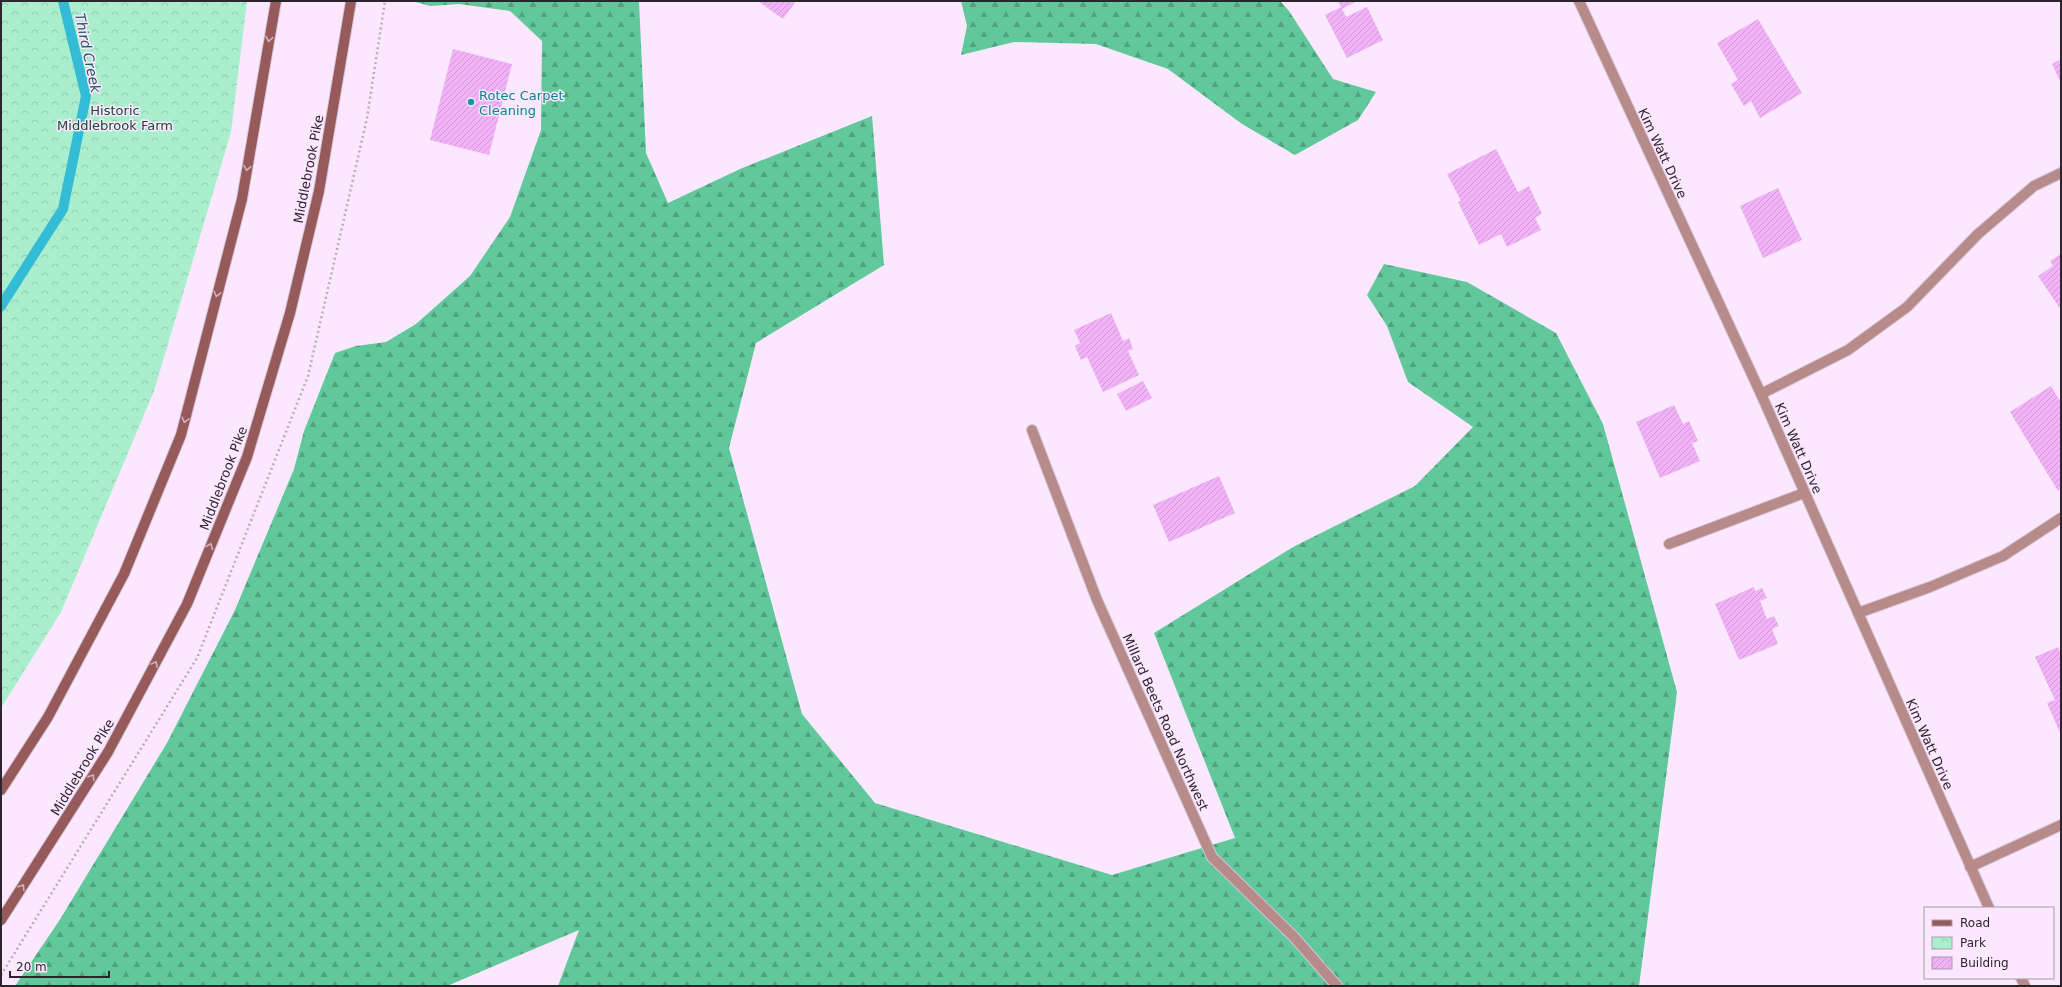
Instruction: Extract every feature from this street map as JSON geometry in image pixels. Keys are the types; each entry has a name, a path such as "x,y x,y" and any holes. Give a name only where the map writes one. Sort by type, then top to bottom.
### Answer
{"main road":[{"path":"1,790 48,717 124,574 181,435 242,199 276,1"},
{"name":"Middlebrook Pike","path":"1,920 108,752 187,604 247,457 290,313 319,191 351,1"}],"street":[{"name":"Kim Watt Drive","path":"1579,1 1760,394 1989,907"},
{"path":"1760,394 1848,350 1907,307 1978,234 2034,186 2061,173"},
{"name":"Millard Beets Road Northwest","path":"1032,430 1097,600 1212,857 1294,937 1337,986"},
{"path":"1669,544 1804,493"},
{"path":"1858,614 1930,587 2003,556 2061,518"},
{"path":"1970,867 2061,825"}],"green space":[{"name":"Historic Middlebrook Farm","path":"1,1 247,1 231,132 154,391 61,612 1,708"},
{"path":"412,1 639,1 646,153 668,203 740,169 872,116 884,265 756,343 729,448 802,714 875,803 1112,875 1235,838 1154,633 1293,547 1415,486 1473,427 1408,382 1387,326 1367,295 1384,264 1467,282 1556,333 1603,424 1677,692 1639,986 558,986 579,930 447,986 15,986 59,921 167,743 235,610 294,469 304,431 335,353 356,346 386,342 416,324 470,276 510,217 541,130 542,41 510,11 459,4 430,6"},
{"path":"961,1 1280,1 1289,11 1333,79 1376,92 1358,120 1295,155 1242,124 1168,69 1096,44 1014,42 961,55 967,26"}],"building":[{"path":"758,1 796,1 783,19"},
{"path":"1338,1 1357,1 1342,9 1346,17 1367,7 1383,40 1347,58 1325,15 1341,7"},
{"path":"1758,19 1802,93 1760,118 1751,101 1744,106 1731,84 1738,80 1717,43"},
{"name":"Rotec Carpet Cleaning","path":"453,49 512,64 489,155 430,140"},
{"path":"2061,59 2061,83 2052,64"},
{"path":"1496,149 1518,192 1529,186 1542,214 1535,218 1541,230 1507,247 1501,234 1479,245 1458,202 1461,201 1447,174"},
{"path":"1778,188 1802,240 1763,258 1740,206"},
{"path":"2061,254 2061,310 2038,276 2053,266 2050,261"},
{"path":"1111,313 1123,341 1129,338 1133,349 1128,351 1139,375 1103,392 1087,357 1081,360 1075,346 1080,343 1074,330"},
{"path":"1143,381 1152,398 1126,411 1117,394"},
{"path":"2051,386 2061,403 2061,489 2058,491 2010,412"},
{"path":"1674,405 1683,424 1689,421 1698,441 1692,443 1700,461 1660,478 1636,422"},
{"path":"1219,476 1235,513 1169,542 1153,505"},
{"path":"1754,587 1755,591 1762,588 1767,598 1760,601 1767,619 1774,616 1779,626 1772,629 1778,644 1739,660 1715,604"},
{"path":"2058,647 2061,654 2061,735 2047,703 2055,700 2035,657"}],"waterway":[{"name":"Third Creek","path":"1,306 63,209 86,96 63,1"}],"place":[{"name":"Rotec Carpet Cleaning","path":"471,102"}]}
